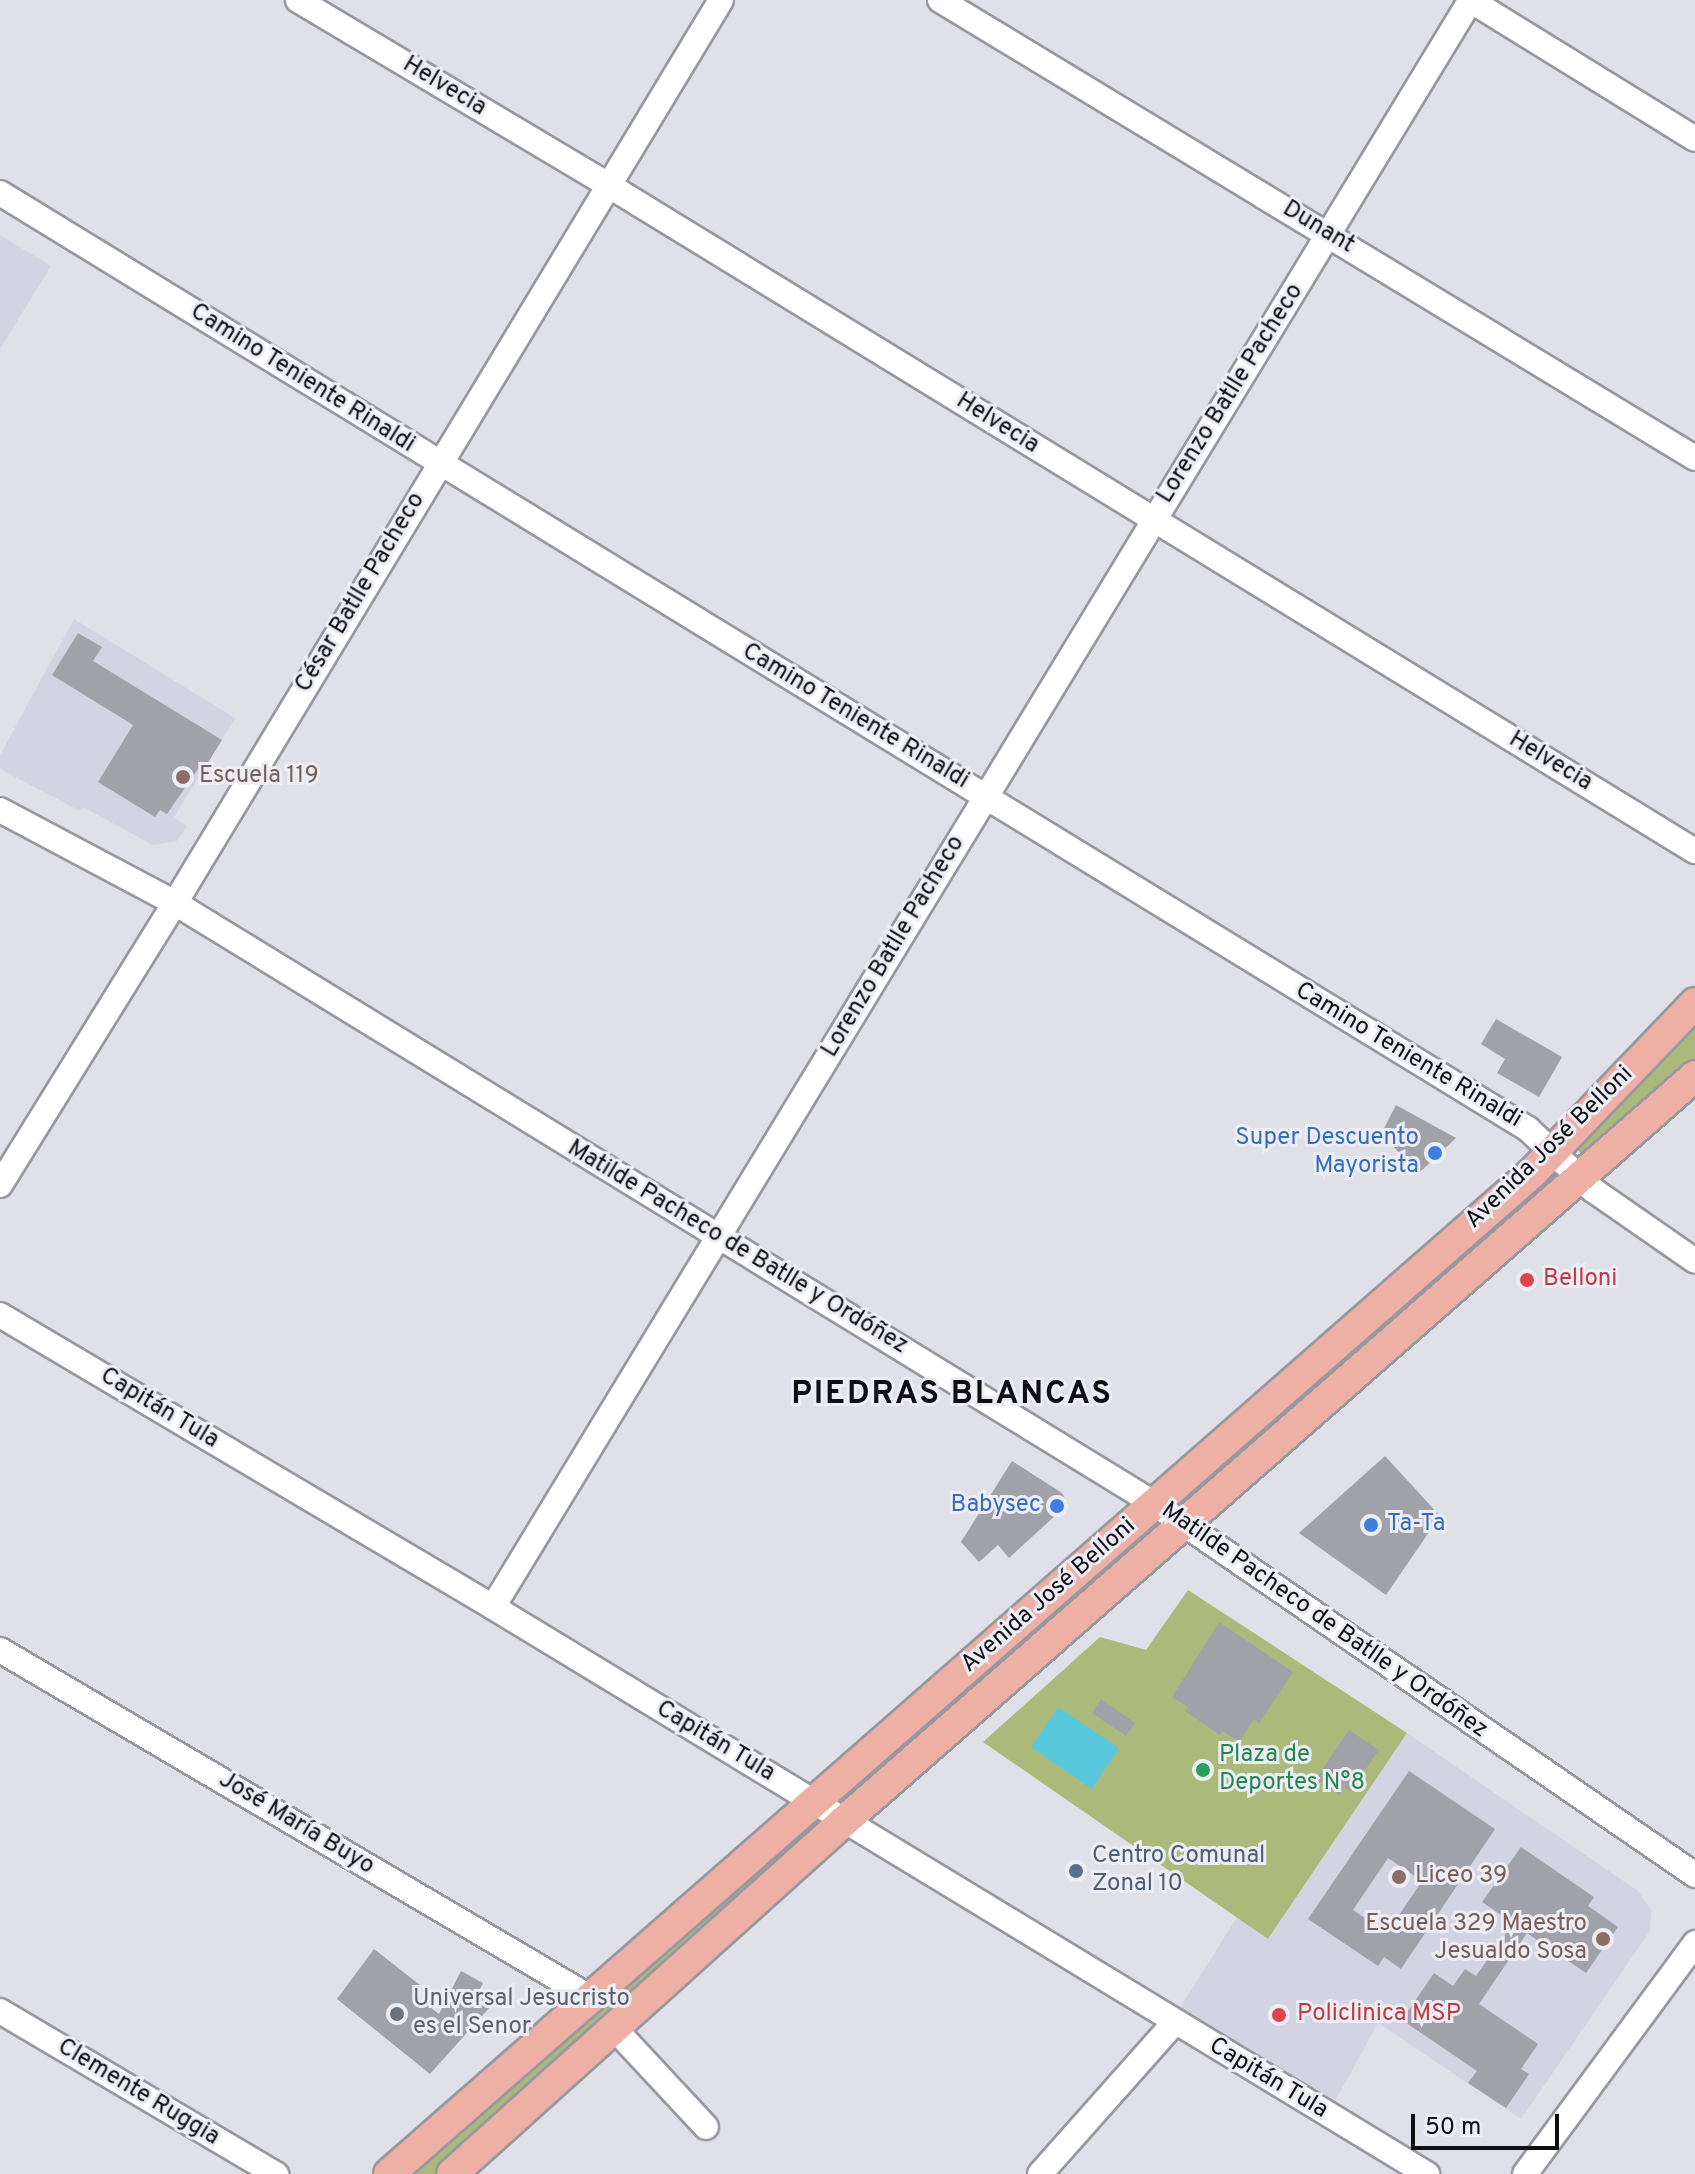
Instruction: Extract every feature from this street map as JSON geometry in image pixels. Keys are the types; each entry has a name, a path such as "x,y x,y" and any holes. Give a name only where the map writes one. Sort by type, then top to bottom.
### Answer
{"main road":[{"name":"Avenida José Belloni","path":"389,2174 593,1999 812,1803 1533,1172 1695,1003"},
{"name":"Avenida José Belloni","path":"452,2174 843,1822 1581,1180 1695,1076"}],"street":[{"name":"Helvecia","path":"298,0 608,185 1695,851"},
{"name":"César Batlle Pacheco","path":"0,1185 175,903 721,0"},
{"name":"Dunant","path":"940,0 1695,458"},
{"name":"Lorenzo Batlle Pacheco","path":"493,1607 1153,520 1330,236 1470,0"},
{"path":"1470,0 1695,139"},
{"name":"Camino Teniente Rinaldi","path":"0,193 1528,1129 1581,1180 1695,1261"},
{"name":"Matilde Pacheco de Batlle y Ordóñez","path":"0,810 175,903 1155,1504 1695,1875"},
{"name":"Capitán Tula","path":"0,1315 493,1607 1427,2174"},
{"name":"José María Buyo","path":"0,1650 593,1999"},
{"path":"1525,2174 1695,1943"},
{"name":"Clemente Ruggia","path":"0,2011 276,2174"},
{"path":"1040,2174 1174,2023"},
{"path":"614,2028 706,2127"}],"shaded area":[{"path":"0,235 51,266 0,349"},
{"path":"74,619 235,718 174,817 187,826 177,841 153,845 83,807 80,811 0,769 0,755"},
{"path":"1407,1733 1638,1891 1651,1910 1650,1931 1521,2119 1378,2023 1334,2103 1180,2008 1237,1917 1269,1938"}],"green space":[{"path":"1695,1014 1695,1061 1586,1160 1570,1140"},
{"path":"1534,1189 1539,1194 1188,1505 1184,1503 1182,1495"},
{"path":"1155,1522 1161,1528 844,1813 830,1796"},
{"name":"Plaza de Deportes N°8","path":"1188,1590 1407,1733 1268,1939 983,1742 1100,1637 1146,1650"},
{"path":"806,1819 819,1831 440,2174 401,2174"}],"water":[{"path":"1058,1707 1119,1748 1092,1789 1031,1747"}],"building":[{"path":"78,633 102,647 93,661 222,740 204,769 200,766 167,814 160,810 155,817 98,782 133,725 52,675"},
{"path":"1496,1019 1562,1057 1539,1097 1497,1073 1505,1059 1481,1044"},
{"path":"1396,1105 1456,1138 1419,1173 1381,1134"},
{"name":"Ta-Ta","path":"1385,1456 1440,1516 1386,1595 1299,1533"},
{"path":"1012,1461 1062,1493 1068,1504 1009,1558 998,1545 979,1562 961,1542"},
{"path":"1219,1622 1293,1672 1259,1723 1254,1719 1239,1742 1222,1731 1220,1735 1185,1711 1188,1707 1172,1697"},
{"path":"1101,1699 1135,1723 1126,1736 1092,1713"},
{"path":"1349,1730 1379,1750 1351,1791 1344,1787 1339,1795 1316,1779"},
{"path":"1409,1771 1495,1829 1401,1969 1384,1957 1378,1966 1308,1919","holes":["1388,1858 1422,1881 1387,1933 1353,1910"]},
{"path":"1521,1847 1594,1897 1588,1906 1618,1927 1586,1973 1527,1933 1479,2004 1538,2044 1521,2069 1529,2074 1506,2108 1468,2083 1477,2071 1402,2020 1434,1973 1453,1986 1465,1969 1476,1976 1513,1923 1482,1902"},
{"name":"Universal Jesucristo es el Senor","path":"374,1949 420,1985 413,1994 439,2014 461,1971 483,1983 480,1989 498,1998 430,2074 337,1999"}],"place":[{"name":"Escuela 119","path":"183,777"},
{"name":"Super Descuento Mayorista","path":"1435,1153"},
{"name":"Belloni","path":"1527,1280"},
{"name":"Babysec","path":"1057,1506"},
{"name":"Ta-Ta","path":"1371,1525"},
{"name":"Plaza de Deportes N°8","path":"1203,1770"},
{"name":"Centro Comunal Zonal 10","path":"1076,1871"},
{"name":"Liceo 39","path":"1399,1877"},
{"name":"Escuela 329 Maestro Jesualdo Sosa","path":"1603,1939"},
{"name":"Universal Jesucristo es el Senor","path":"397,2014"},
{"name":"Policlinica MSP","path":"1279,2015"}],"district":[{"name":"PIEDRAS BLANCAS","path":"952,1395"}]}
